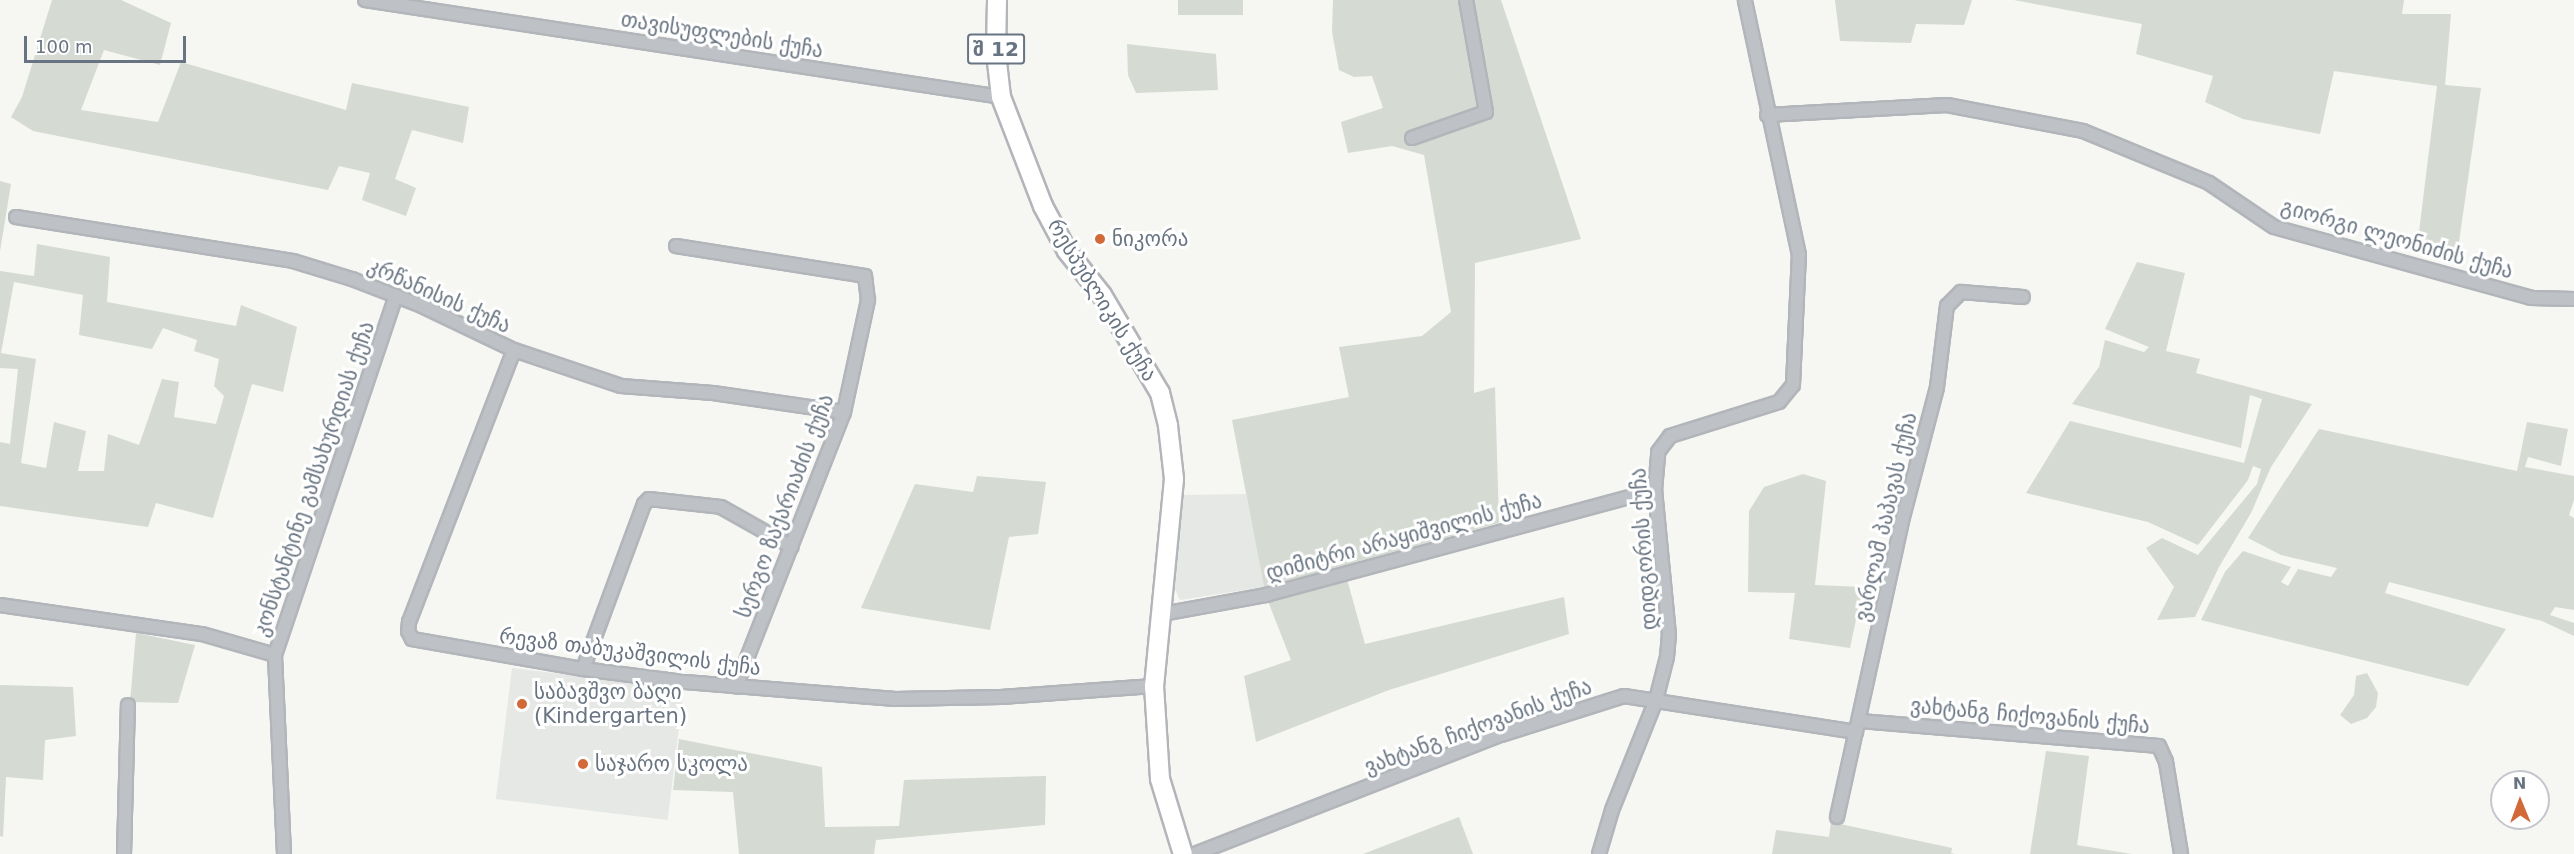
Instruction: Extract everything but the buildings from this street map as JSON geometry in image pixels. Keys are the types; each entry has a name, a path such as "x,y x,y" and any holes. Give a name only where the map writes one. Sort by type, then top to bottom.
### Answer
{"main road":[{"name":"რესპუბლიკის ქუჩა","path":"997,0 996,53 1001,97 1043,206 1067,251 1102,295 1160,393 1173,449 1174,478 1154,686 1161,779 1183,854"}],"street":[{"name":"თავისუფლების ქუჩა","path":"365,0 1001,97"},
{"path":"1412,138 1486,112 1466,0"},
{"name":"დიდგორის ქუჩა","path":"1599,854 1612,810 1656,700 1669,636 1655,490 1658,452 1670,436 1779,402 1793,385 1799,255 1767,115 1745,0"},
{"name":"გიორგი ლეონიძის ქუჩა","path":"1767,115 1947,105 2083,131 2209,183 2274,227 2531,298 2574,299"},
{"name":"კრწანისის ქუჩა","path":"16,217 293,261 396,296 514,350 621,386 724,394 844,412"},
{"name":"სერგო ზაქარიაძის ქუჩა","path":"676,246 865,276 868,300 844,412 736,686"},
{"name":"ვარლამ პაპავას ქუჩა","path":"1837,817 1903,517 1937,387 1947,306 1961,292 2023,297"},
{"name":"კონსტანტინე გამსახურდიას ქუჩა","path":"284,854 275,655 396,296"},
{"name":"რევაზ თაბუკაშვილის ქუჩა","path":"514,350 408,631 412,639 425,644 583,669 736,686 895,699 1001,697 1154,686"},
{"name":"დიმიტრი არაყიშვილის ქუჩა","path":"1162,614 1266,595 1655,490"},
{"path":"583,669 644,504 650,499 659,497 721,507 792,547"},
{"path":"0,605 202,634 275,655"},
{"name":"ვახტანგ ჩიქოვანის ქუჩა","path":"1195,854 1501,735 1624,696 1858,727 2159,746 2166,762 2181,854"},
{"path":"124,854 128,705"}],"shaded area":[{"path":"52,0 121,0 171,23 160,65 104,50 81,110 158,122 181,62 346,110 352,83 469,107 463,143 412,130 395,179 416,188 406,216 362,200 370,173 339,166 328,190 33,131 11,117 22,97"},
{"path":"1178,0 1243,0 1243,15 1178,15"},
{"path":"1333,0 1501,0 1581,239 1475,263 1474,393 1495,387 1499,523 1264,587 1232,420 1349,397 1339,347 1422,336 1451,312 1424,155 1392,146 1348,153 1341,122 1383,108 1372,76 1354,77 1339,70 1332,32"},
{"path":"1835,0 1972,0 1964,25 1916,24 1911,43 1840,41"},
{"path":"2014,0 2404,0 2402,14 2451,14 2445,85 2481,88 2458,249 2418,240 2437,86 2334,71 2320,134 2243,119 2205,102 2213,76 2136,54 2142,24"},
{"path":"1127,44 1216,54 1218,90 1136,93 1128,75"},
{"path":"0,181 11,184 0,251"},
{"path":"37,244 110,257 107,302 236,326 241,305 297,327 283,392 252,384 213,518 156,503 148,527 0,506 0,442 10,444 18,369 0,368 0,271 34,276","holes":["14,282 83,295 79,335 152,349 163,328 197,340 194,351 219,359 214,386 224,396 216,424 174,417 179,382 162,379 139,445 108,434 104,471 78,471 86,431 54,422 46,468 21,463 36,359 1,353"]},
{"path":"2137,262 2185,273 2166,351 2200,359 2196,373 2312,404 2271,467 2251,513 2219,567 2195,617 2157,620 2174,587 2146,548 2162,538 2198,555 2257,484 2261,469 2253,466 2248,480 2198,545 2148,522 2026,493 2070,421 2244,463 2262,399 2250,395 2241,448 2072,404 2099,367 2105,340 2144,352 2149,347 2105,329"},
{"path":"2527,422 2568,429 2561,466 2528,457 2525,467 2574,476 2574,500 2569,515 2574,518 2574,610 2555,607 2550,615 2574,623 2574,636 2542,621 2389,582 2385,593 2506,629 2468,686 2201,620 2225,572 2243,551 2291,567 2281,582 2288,586 2298,569 2331,577 2337,568 2281,555 2248,538 2319,429 2517,471"},
{"path":"1803,474 1826,481 1815,585 1863,587 1850,648 1789,639 1795,593 1748,592 1749,511 1764,487"},
{"path":"977,476 1046,482 1038,534 1009,537 990,630 861,608 915,484 973,492"},
{"path":"1246,494 1264,587 1180,600 1175,589 1182,495"},
{"path":"1347,579 1365,644 1564,597 1569,634 1389,690 1256,742 1244,676 1291,660 1268,601"},
{"path":"136,633 195,645 178,703 130,702"},
{"name":"საჯარო სკოლა","path":"512,668 684,689 668,820 496,799"},
{"path":"2367,673 2378,693 2376,707 2367,718 2351,724 2340,715 2354,695 2356,676"},
{"path":"0,685 73,687 76,736 45,740 43,780 6,777 3,837 0,836"},
{"path":"679,739 822,767 825,827 899,826 904,780 1046,776 1045,825 876,840 874,854 739,854 733,792 673,790"},
{"path":"2046,751 2089,756 2077,845 2132,854 2030,854"},
{"path":"1459,817 1473,854 1363,854"},
{"path":"1831,822 1952,848 1951,853 1955,854 1772,854 1776,830 1829,837"}],"place":[{"name":"ნიკორა","path":"1100,239"},
{"name":"საბავშვო ბაღი (Kindergarten)","path":"522,704"},
{"name":"საჯარო სკოლა","path":"583,764"}]}
